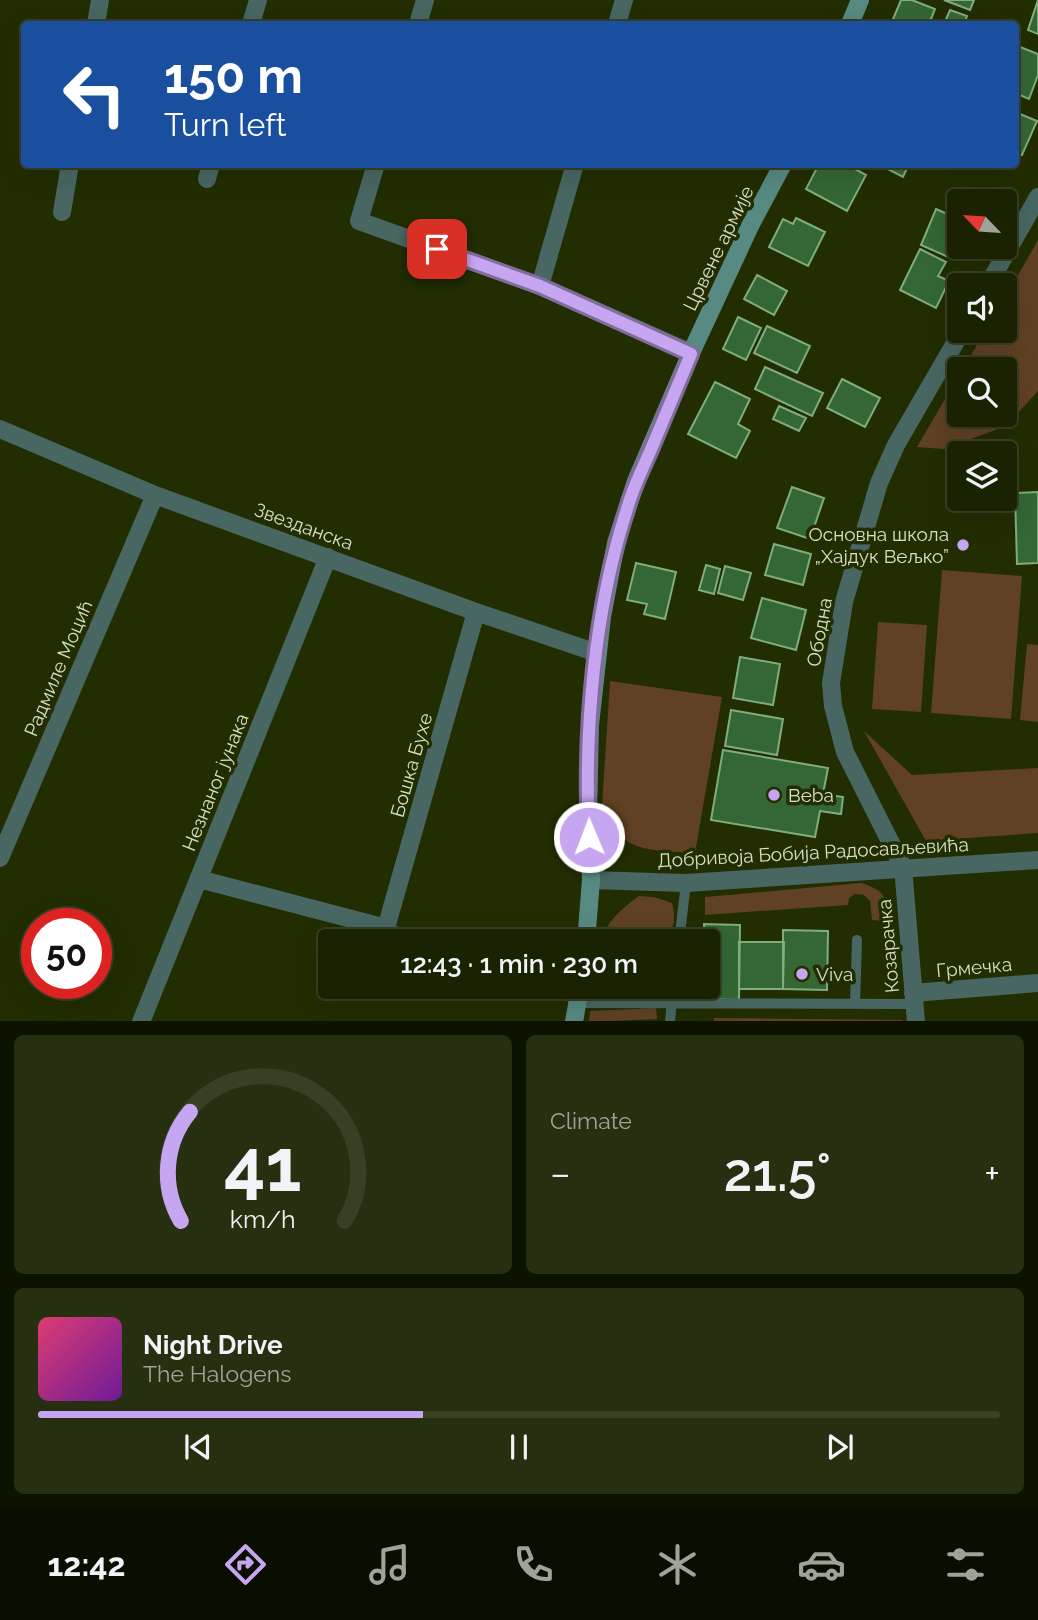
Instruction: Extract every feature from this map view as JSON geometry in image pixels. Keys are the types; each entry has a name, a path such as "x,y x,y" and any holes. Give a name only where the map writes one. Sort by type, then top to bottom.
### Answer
{"main road":[{"path":"851,21 860,0"},
{"name":"Црвене армије","path":"587,929 591,880 589,764 597,653 608,580 627,506 691,354 750,226 781,168"},
{"path":"574,1021 578,999"}],"street":[{"path":"96,21 100,0"},
{"path":"252,21 258,0"},
{"path":"419,21 425,0"},
{"path":"618,21 624,0"},
{"path":"61,212 69,168"},
{"path":"375,168 359,221 540,286 691,354"},
{"path":"540,286 574,168"},
{"path":"995,273 1038,197"},
{"name":"Ободна","path":"903,867 845,752 833,706 831,683 844,602 879,483 896,444 954,343"},
{"name":"Звезданска","path":"0,429 155,495 476,612 597,653"},
{"name":"Радмиле Моцић","path":"0,858 155,495"},
{"name":"Незнаног јунака","path":"141,1021 328,557"},
{"name":"Бошка Бухе","path":"386,928 476,612"},
{"name":"Добривоја Бобија Радосављевића","path":"591,880 686,883 1038,860"},
{"name":"Козарачка","path":"903,867 914,1006"},
{"path":"199,879 386,928"},
{"name":"Грмечка","path":"914,1006 1038,983"}],"lane":[{"path":"681,929 686,883"},
{"path":"855,1003 857,940"},
{"path":"647,999 672,1002 914,1006"},
{"path":"670,1021 672,999"}],"shaded area":[{"path":"1038,240 1038,391 1017,414 1017,357 970,357 978,343 1017,343 1017,277"},
{"path":"947,396 947,427 1003,427 966,441 947,441 947,448 944,449 917,447"},
{"path":"942,570 1022,576 1011,719 931,713"},
{"path":"878,622 927,625 921,712 872,709"},
{"path":"1027,644 1038,645 1038,722 1020,720"},
{"path":"610,681 722,697 695,853 638,846 617,833 609,822 602,806"},
{"path":"864,731 912,775 1038,768 1038,833 926,841"},
{"path":"861,883 884,896 892,922 872,920 870,901 864,895 855,894 849,898 848,905 705,915 705,897"},
{"path":"639,896 654,897 672,903 674,922 672,929 606,929 621,910"},
{"path":"656,1008 657,1019 589,1021 590,1011"},
{"path":"714,1018 903,1020 903,1021 714,1021"}],"building":[{"path":"901,0 912,0 935,9 930,21 892,21"},
{"path":"944,0 974,0 970,10"},
{"path":"1038,0 1038,34 1028,30"},
{"path":"950,10 967,16 965,21 945,21"},
{"path":"1019,47 1038,54 1038,75 1029,99 1019,95"},
{"path":"1019,114 1037,121 1022,155 1019,154"},
{"path":"817,168 853,168 866,175 847,211 806,189"},
{"path":"886,168 907,168 903,177"},
{"path":"936,209 947,214 947,256 921,245"},
{"path":"796,218 825,232 808,266 769,247 783,219 793,224"},
{"path":"920,249 946,262 938,276 947,280 947,285 936,308 900,290"},
{"path":"757,275 787,291 774,315 744,299"},
{"path":"738,317 761,328 746,360 723,349"},
{"path":"767,326 810,346 797,373 754,353"},
{"path":"765,367 823,393 812,416 755,389"},
{"path":"842,379 880,398 865,427 827,408"},
{"path":"715,382 750,399 738,424 750,431 736,458 688,434"},
{"path":"779,406 806,418 799,431 773,419"},
{"path":"792,487 824,498 810,539 777,528"},
{"path":"1038,492 1038,563 1017,564 1017,493"},
{"path":"774,544 811,554 803,585 765,575"},
{"path":"636,563 676,572 665,619 644,614 647,604 627,600"},
{"path":"706,565 720,569 714,594 699,590"},
{"path":"725,566 751,573 743,600 718,593"},
{"path":"762,598 806,610 796,650 751,638"},
{"path":"740,657 780,664 773,705 733,698"},
{"path":"731,710 783,719 777,755 725,746"},
{"name":"Beba","path":"723,750 828,768 823,794 843,797 841,814 820,811 815,837 711,820"},
{"path":"704,924 740,925 739,1000 704,999 720,999 720,929 704,929"},
{"path":"783,930 828,931 827,990 783,989"},
{"path":"739,942 784,942 783,989 739,989"}],"place":[{"name":"Основна школа „Хајдук Вељко”","path":"963,545"},
{"name":"Beba","path":"774,795"},
{"name":"Viva","path":"802,974"}],"route":[{"path":"437,249 540,286 691,354 636,481 616,542 601,617 590,725 589,837"}]}
